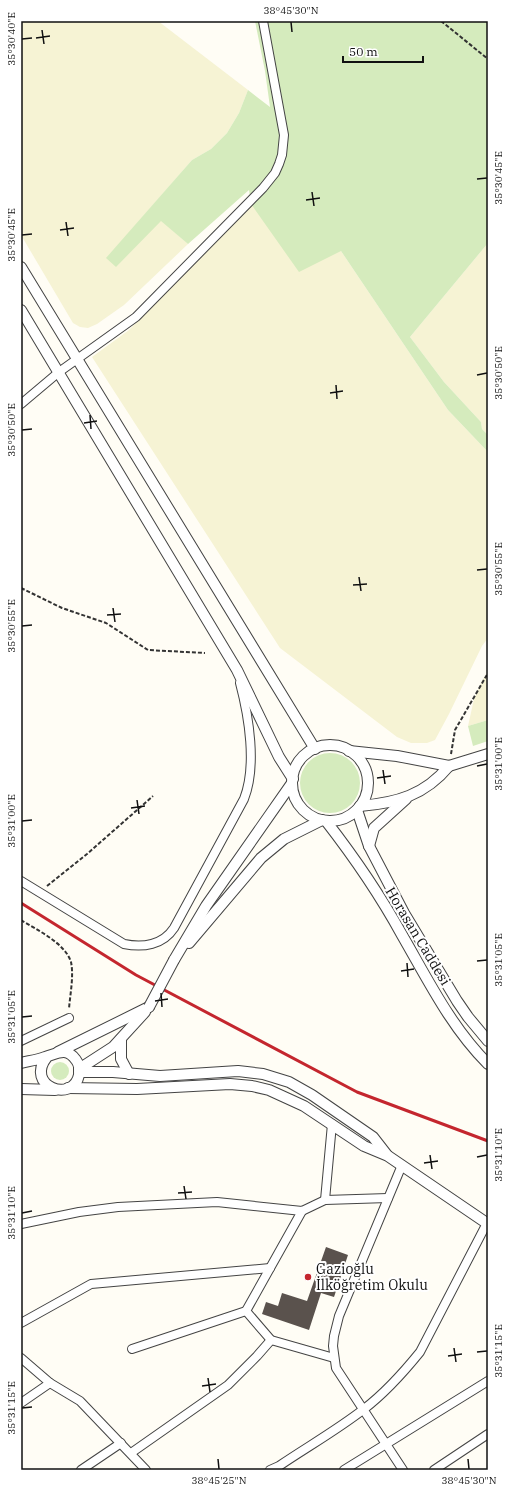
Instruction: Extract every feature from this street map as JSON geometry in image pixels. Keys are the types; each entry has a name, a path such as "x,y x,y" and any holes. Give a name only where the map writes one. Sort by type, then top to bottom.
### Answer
{"street":[{"path":"21,404 59,372 136,317 263,188 275,173 282,155 284,135 263,21"},
{"path":"21,267 315,749"},
{"path":"21,310 236,670 279,757 293,781"},
{"path":"21,882 124,944 137,946 150,944 162,940 171,932 249,788 250,761 248,725 244,700 236,670"},
{"path":"349,751 360,761 367,776 367,791 359,808 349,816 342,819 324,820 311,816 300,806 293,791 293,781 296,768 300,761 305,755 315,749 326,746 334,746 349,751 397,756 449,766 488,754"},
{"path":"359,808 386,803 409,796 427,787 449,766"},
{"path":"79,1071 113,1047 149,1007 174,960 206,906 293,781"},
{"path":"369,846 374,828 409,796"},
{"name":"Horasan Caddesi","path":"359,808 369,846 404,913 446,984 468,1017 486,1036"},
{"path":"174,960 261,858 284,840 324,820"},
{"name":"Horasan Caddesi","path":"324,820 345,844 394,921 451,1019 472,1047 488,1064"},
{"path":"21,1063 47,1057 149,1007"},
{"path":"21,1041 69,1018"},
{"path":"120,1039 121,1058 129,1074"},
{"path":"58,1052 70,1054 78,1063 79,1071 77,1080 68,1088"},
{"path":"47,1057 41,1067 43,1079 51,1088 56,1090"},
{"path":"79,1071 167,1076 238,1071 263,1074 301,1088 323,1102 373,1137 388,1156"},
{"path":"21,1089 137,1089 216,1084 252,1086 269,1090 288,1097 364,1146 388,1156 488,1223 420,1352 394,1382 364,1410 279,1466 270,1470"},
{"path":"325,1200 332,1124"},
{"path":"402,1165 336,1326 333,1346 336,1368 403,1470"},
{"path":"21,1224 99,1209 217,1202 302,1211 325,1200 388,1198"},
{"path":"132,1349 246,1311 302,1211"},
{"path":"21,1323 91,1284 270,1268"},
{"path":"246,1311 271,1340 334,1358"},
{"path":"131,1453 228,1385 258,1356 271,1340"},
{"path":"21,1358 50,1383 80,1401 121,1442 146,1470"},
{"path":"344,1470 476,1390 488,1381"},
{"path":"21,1403 50,1383"},
{"path":"434,1470 488,1434"},
{"path":"81,1470 121,1442"}],"path":[{"path":"441,21 488,59"},
{"path":"21,588 62,608 106,623 148,650 205,653"},
{"path":"449,766 455,730 488,673"},
{"path":"39,892 87,854 153,796"},
{"path":"21,920 59,945 69,957 72,973 69,1018"}],"shaded area":[{"path":"21,21 158,21 248,90 239,113 227,133 211,149 192,160 107,258 116,266 161,220 188,244 124,305 97,324 88,328 80,327 73,323 21,235"},
{"path":"251,204 341,251 448,410 488,452 488,638 482,646 435,740 427,743 411,743 397,737 280,648 92,357 129,330"},
{"path":"488,243 488,435 482,429 481,422 444,382 410,337"},
{"path":"488,672 488,720 468,726 474,699 483,679"}],"green space":[{"path":"255,21 488,21 488,243 410,337 444,382 481,422 482,429 488,435 488,452 448,410 341,251 299,272 251,204 249,190 188,244 161,221 116,267 106,258 192,160 211,149 227,133 239,113 248,90 270,107 265,71"},
{"path":"488,720 488,741 473,746 468,726"},
{"path":"324,753 336,753 347,758 355,766 360,777 358,795 347,808 336,813 324,813 313,808 305,800 300,789 300,777 305,766 313,758"},
{"path":"56,1062 64,1062 69,1067 67,1078 64,1080 56,1080 51,1075 51,1067"}],"building":[{"path":"326,1247 348,1255 334,1297 321,1293 309,1330 262,1314 266,1302 278,1306 282,1293 307,1301"}],"railway":[{"path":"21,903 136,975 357,1092 488,1141"}],"place":[{"name":"Gazioğlu İlköğretim Okulu","path":"308,1277"}]}
